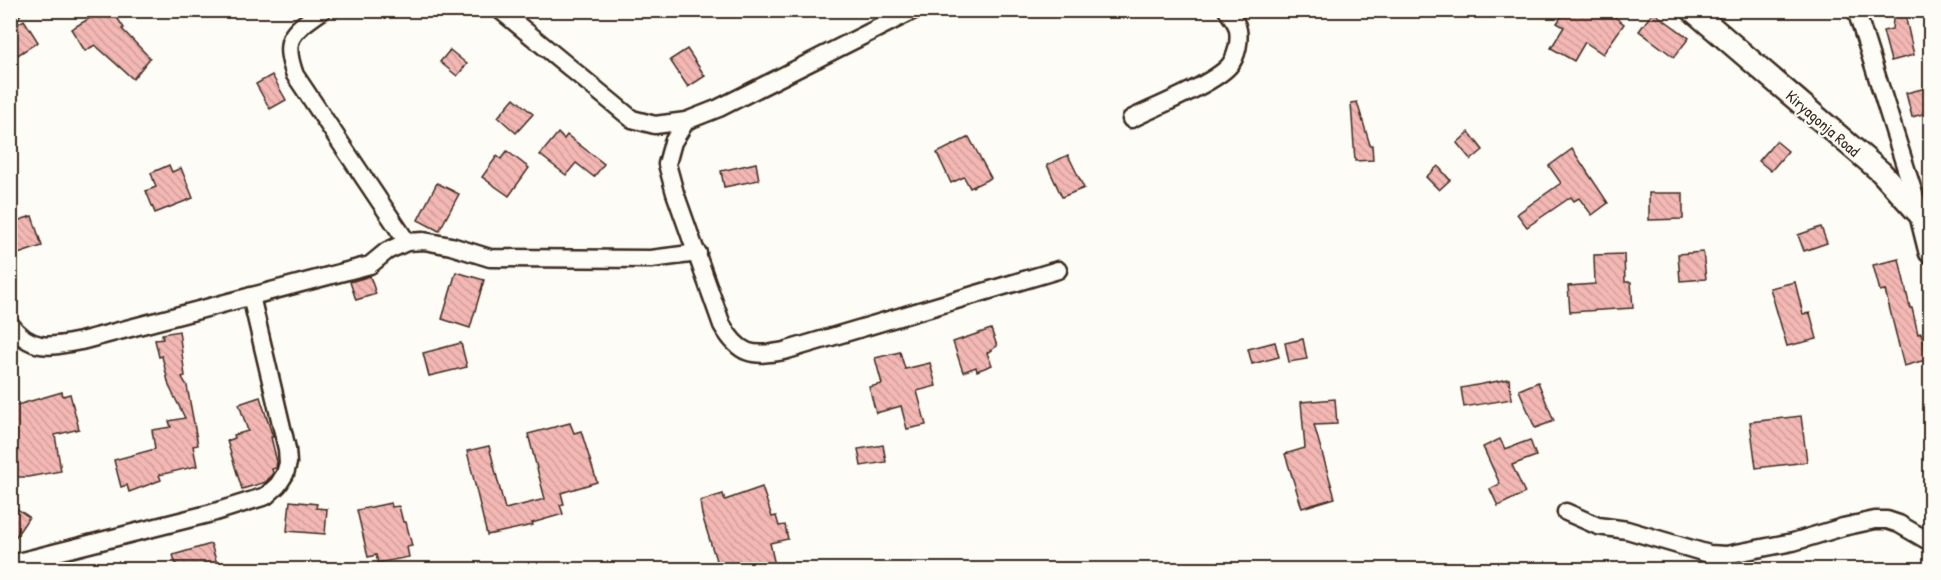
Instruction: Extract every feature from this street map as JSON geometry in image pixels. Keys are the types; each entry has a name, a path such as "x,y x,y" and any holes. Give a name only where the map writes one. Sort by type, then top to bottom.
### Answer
{"street":[{"path":"323,10 294,35 288,44 288,56 295,75 407,242"},
{"path":"500,10 632,119 655,125 686,121 719,108 914,10"},
{"path":"1131,119 1213,79 1230,66 1239,40 1237,27 1227,10"},
{"name":"Kiryagonja Road","path":"1692,10 1881,172 1921,216 1930,252"},
{"path":"1856,10 1921,216"},
{"path":"686,121 673,142 667,164 675,193 722,325 731,340 744,350 760,355 795,347 1058,270"},
{"path":"10,324 20,336 38,346 81,342 370,265 387,251 407,242 424,241 451,246 490,258 651,260 698,253"},
{"path":"10,564 212,513 266,496 278,485 288,463 287,449 251,296"},
{"path":"1566,512 1598,526 1627,530 1709,554 1726,555 1793,542 1875,520 1887,520 1899,524 1930,542"}],"building":[{"path":"104,10 112,10 124,28 122,29 150,58 133,79 95,45 85,51 71,29"},
{"path":"1566,10 1605,10 1624,24 1603,54 1585,42 1574,61 1551,48 1564,27 1557,23"},
{"path":"1894,10 1904,10 1914,55 1891,61 1883,31 1892,29"},
{"path":"1653,12 1689,38 1674,57 1639,31"},
{"path":"24,20 38,42 10,60 10,29"},
{"path":"687,49 705,76 688,87 670,60"},
{"path":"450,50 467,64 457,76 440,62"},
{"path":"272,75 286,100 270,109 256,84"},
{"path":"1930,87 1930,112 1912,117 1906,93"},
{"path":"514,98 533,114 516,133 498,117"},
{"path":"1357,102 1370,145 1372,145 1373,160 1355,161 1351,103"},
{"path":"1469,132 1483,150 1471,160 1457,143"},
{"path":"558,133 564,139 567,135 604,164 594,177 576,163 566,175 540,155"},
{"path":"969,137 991,178 970,188 964,177 951,183 937,153"},
{"path":"1776,141 1788,151 1771,171 1759,161"},
{"path":"1572,149 1608,203 1592,215 1579,198 1574,201 1571,197 1527,227 1517,214 1561,183 1549,166"},
{"path":"507,151 529,168 509,196 482,177 497,156 501,159"},
{"path":"1068,155 1084,188 1062,197 1047,165"},
{"path":"756,163 759,180 724,187 721,171"},
{"path":"169,165 172,172 181,168 193,198 155,213 146,191 156,187 151,173"},
{"path":"1438,166 1450,180 1439,190 1426,177"},
{"path":"437,183 459,194 439,231 418,220"},
{"path":"1649,193 1683,193 1683,219 1649,220"},
{"path":"32,216 42,246 15,255 10,241 10,223"},
{"path":"1821,227 1827,243 1804,251 1798,235"},
{"path":"1703,252 1706,279 1680,281 1678,254"},
{"path":"1624,254 1625,282 1631,282 1633,308 1570,312 1568,286 1595,284 1594,255"},
{"path":"1899,259 1910,308 1912,308 1918,334 1921,333 1929,359 1904,366 1885,290 1880,291 1873,265"},
{"path":"456,272 484,280 470,328 442,319"},
{"path":"370,276 376,294 356,300 350,282"},
{"path":"1795,282 1803,314 1810,313 1817,339 1787,346 1770,288"},
{"path":"991,329 997,346 987,353 992,365 977,371 976,367 963,372 953,342"},
{"path":"179,331 185,376 182,377 187,386 198,445 193,446 197,466 159,475 161,480 129,492 127,485 121,487 114,460 155,449 152,430 171,427 169,421 185,418 169,386 162,356 159,357 155,340 163,339 162,334"},
{"path":"1303,339 1307,359 1289,362 1285,343"},
{"path":"1275,342 1279,357 1252,364 1248,349"},
{"path":"461,343 467,367 429,376 423,353"},
{"path":"900,352 905,369 930,363 936,386 917,391 926,425 907,429 901,406 876,413 869,387 882,384 875,358"},
{"path":"1509,379 1512,399 1464,407 1461,388"},
{"path":"1538,382 1554,421 1535,428 1519,390"},
{"path":"62,392 63,396 70,394 79,429 55,435 61,471 28,477 10,477 10,407"},
{"path":"260,397 273,437 271,437 277,462 276,468 272,469 273,473 266,482 242,489 227,441 235,438 234,435 248,431 239,404"},
{"path":"1335,399 1337,424 1314,425 1335,498 1302,508 1285,454 1305,448 1301,402"},
{"path":"1801,416 1807,462 1756,468 1750,422"},
{"path":"570,423 574,433 581,431 597,482 561,493 564,504 560,505 563,514 532,523 533,525 487,535 467,451 489,446 505,509 545,499 528,434"},
{"path":"1500,439 1505,449 1530,440 1536,456 1512,465 1525,493 1498,506 1490,489 1500,484 1483,447"},
{"path":"883,445 886,462 861,466 858,449"},
{"path":"762,487 772,517 776,516 779,526 785,525 788,539 770,543 776,570 719,570 700,501 723,494 725,500"},
{"path":"290,501 317,504 316,508 327,509 325,534 287,531"},
{"path":"391,503 392,507 399,506 412,546 407,547 409,557 378,563 376,555 368,557 357,510"},
{"path":"10,504 29,517 10,545"},
{"path":"211,544 219,570 178,570 173,555"}]}
